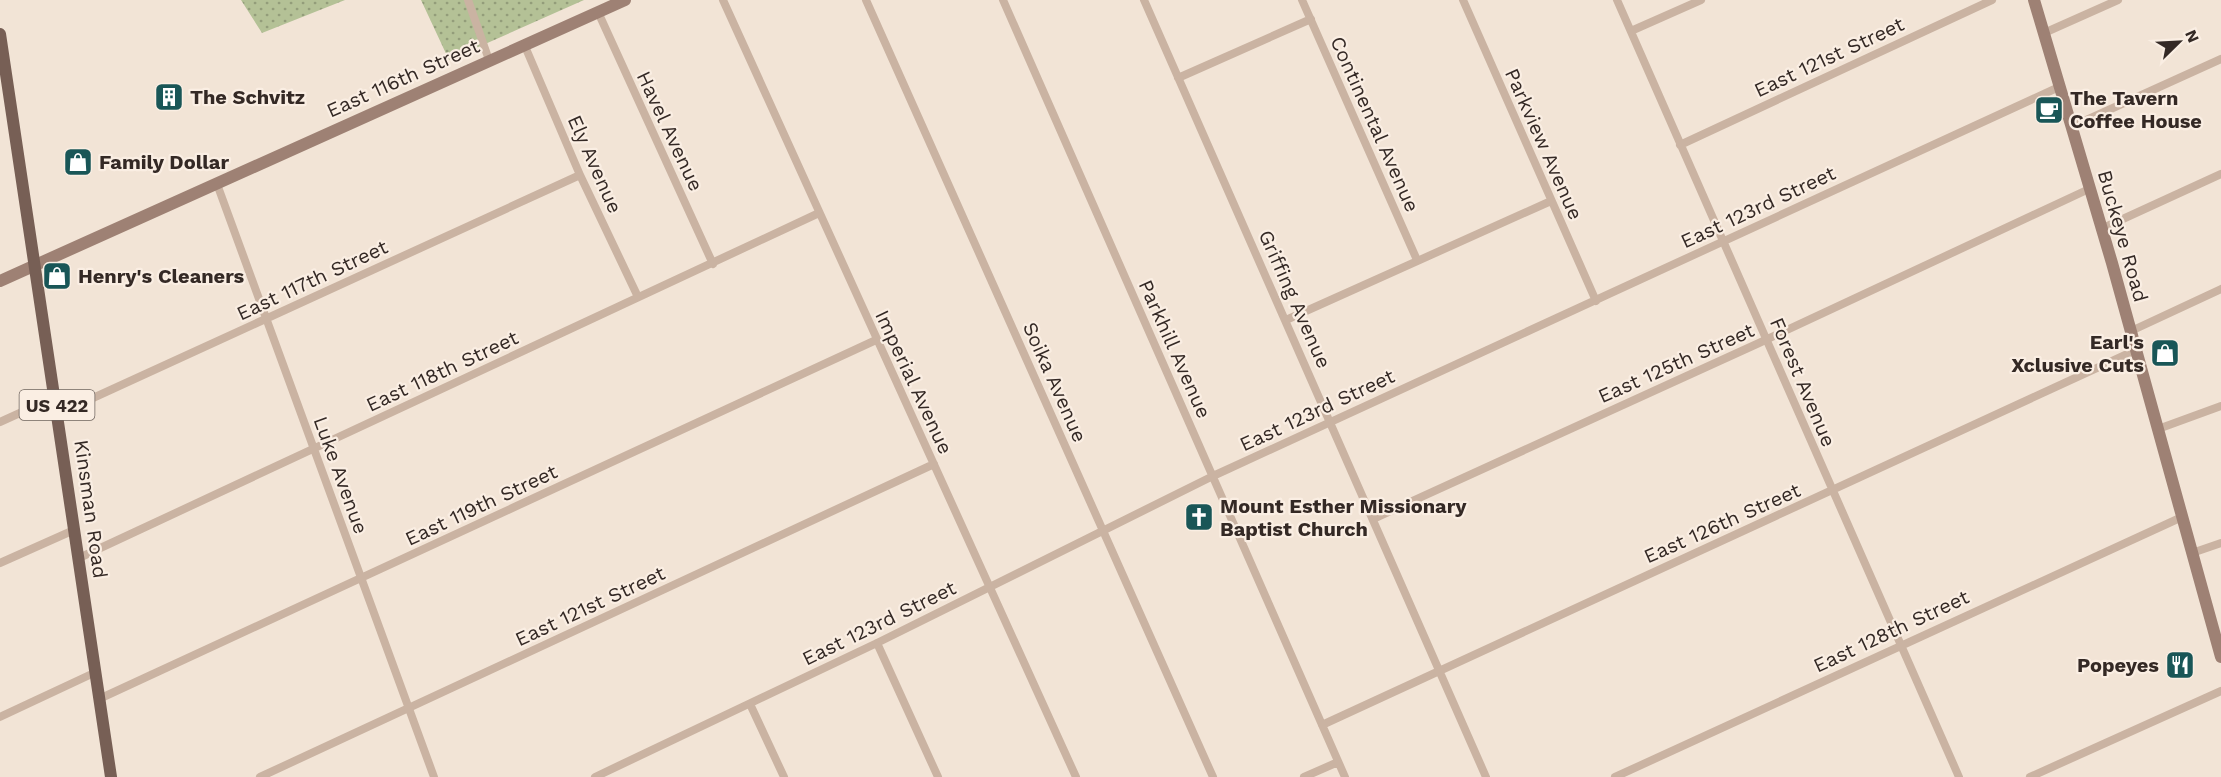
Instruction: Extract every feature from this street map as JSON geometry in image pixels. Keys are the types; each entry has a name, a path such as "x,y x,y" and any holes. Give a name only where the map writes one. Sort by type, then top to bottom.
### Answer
{"main road":[{"name":"Kinsman Road","path":"0,34 111,777"}],"street":[{"path":"468,0 489,60"},
{"name":"East 116th Street","path":"0,281 625,0"},
{"name":"Imperial Avenue","path":"723,0 1076,777"},
{"name":"Soika Avenue","path":"866,0 1213,777"},
{"name":"Parkhill Avenue","path":"1003,0 1345,777"},
{"name":"Griffing Avenue","path":"1144,0 1486,777"},
{"name":"Continental Avenue","path":"1302,0 1417,261"},
{"name":"Parkview Avenue","path":"1463,0 1596,301"},
{"name":"Forest Avenue","path":"1617,0 1959,777"},
{"path":"1631,32 1701,0"},
{"name":"East 121st Street","path":"1680,145 1992,0"},
{"name":"Buckeye Road","path":"2034,0 2131,331 2221,657"},
{"path":"2044,33 2118,0"},
{"name":"Havel Avenue","path":"598,12 713,264"},
{"path":"1178,78 1311,19"},
{"name":"Ely Avenue","path":"524,44 580,175 638,297"},
{"path":"2071,127 2221,59"},
{"name":"East 123rd Street","path":"595,777 877,643 1213,477 2059,87"},
{"path":"2101,229 2221,174"},
{"name":"East 117th Street","path":"58,414 580,175"},
{"name":"Luke Avenue","path":"217,184 434,777"},
{"name":"East 125th Street","path":"1373,519 1767,340 2089,189"},
{"path":"1286,320 1551,201"},
{"name":"East 118th Street","path":"79,558 819,213"},
{"path":"2131,331 2221,289"},
{"name":"East 119th Street","path":"99,699 876,340"},
{"name":"East 126th Street","path":"1322,725 2136,350"},
{"path":"0,422 55,398"},
{"path":"2158,429 2221,406"},
{"name":"East 121st Street","path":"260,777 934,464"},
{"name":"East 128th Street","path":"1615,777 2182,517"},
{"path":"0,563 74,530"},
{"path":"2192,553 2221,543"},
{"path":"877,643 938,777"},
{"path":"0,717 96,672"},
{"path":"2030,777 2221,691"},
{"path":"750,704 784,777"},
{"path":"1304,777 1338,762"}],"green space":[{"path":"241,0 345,0 262,33"},
{"path":"421,0 584,0 449,60"}],"place":[{"name":"The Schvitz","path":"169,97"},
{"name":"The Tavern Coffee House","path":"2049,110"},
{"name":"Family Dollar","path":"78,162"},
{"name":"Henry's Cleaners","path":"57,276"},
{"name":"Earl's Xclusive Cuts","path":"2165,353"},
{"name":"Mount Esther Missionary Baptist Church","path":"1199,517"},
{"name":"Popeyes","path":"2180,665"}]}
